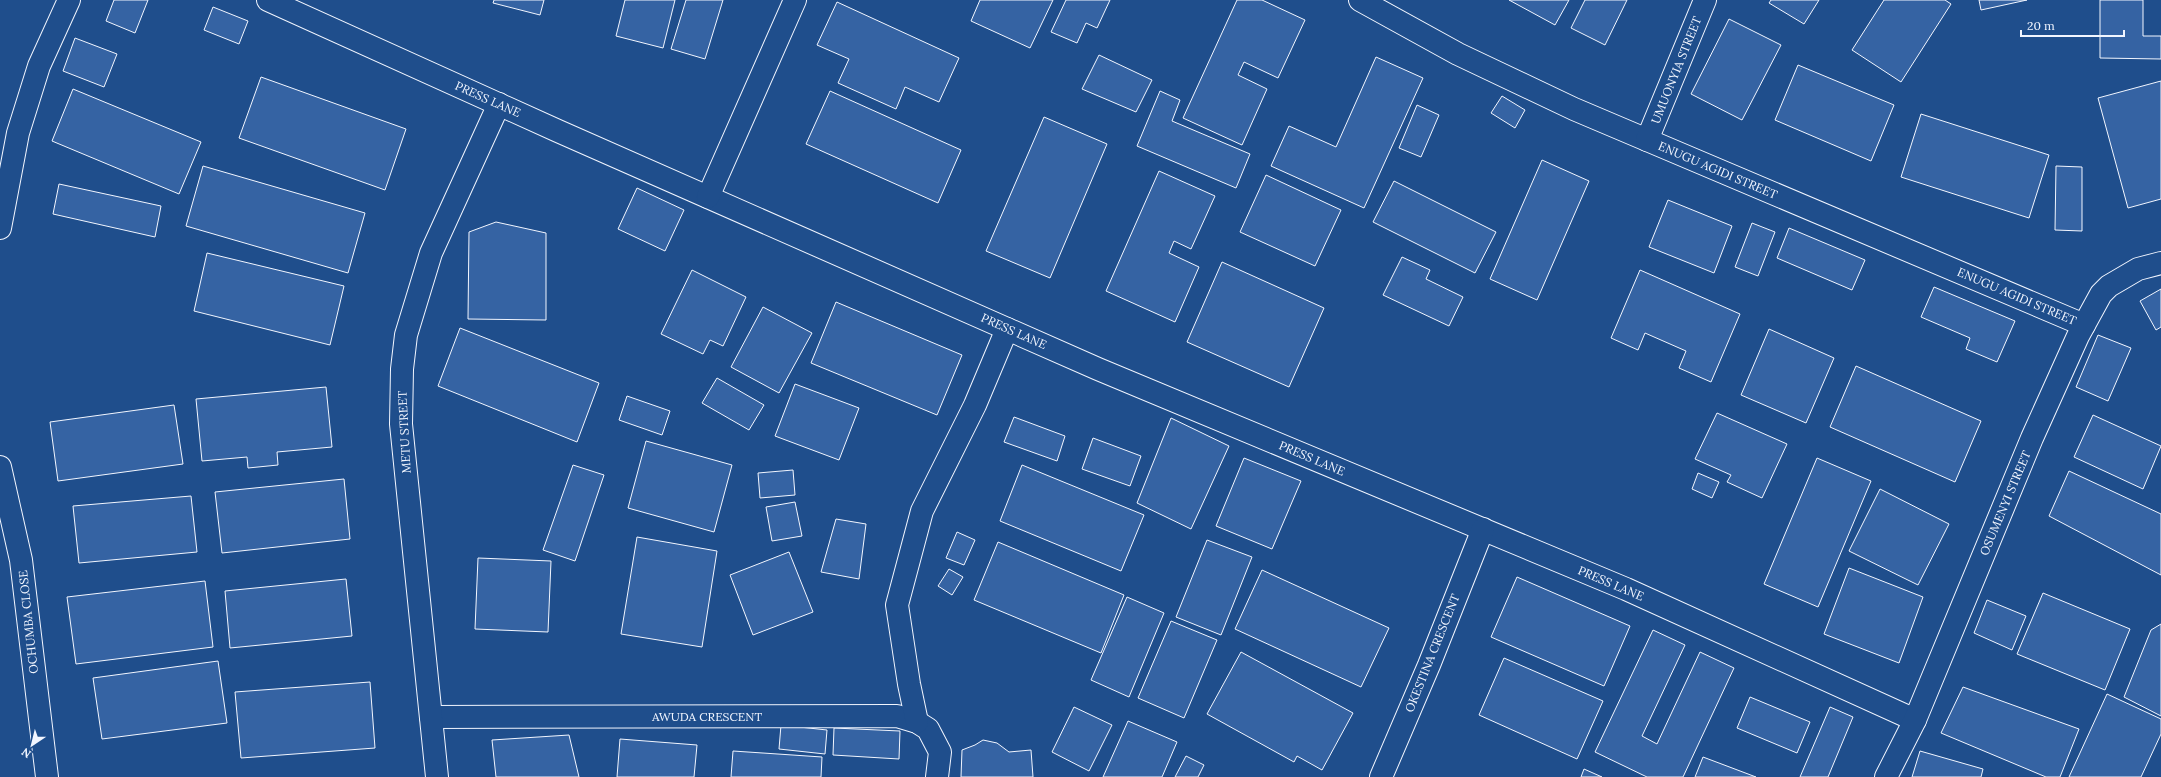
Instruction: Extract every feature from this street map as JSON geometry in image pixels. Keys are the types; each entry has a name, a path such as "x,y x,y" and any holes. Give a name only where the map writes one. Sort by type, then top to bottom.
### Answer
{"street":[{"path":"0,228 18,133 39,66 69,0"},
{"name":"PRESS LANE","path":"268,0 498,104 1098,369 1626,589 1915,720"},
{"path":"708,197 795,0"},
{"name":"ENUGU AGIDI STREET","path":"1360,0 1458,54 1574,109 2084,325"},
{"name":"UMUONYIA STREET","path":"1647,140 1705,0"},
{"name":"METU STREET","path":"437,777 401,424 402,369 406,335 431,253 498,104"},
{"name":"OSUMENYI STREET","path":"1886,777 1915,720 2032,438 2068,356 2084,325 2101,294 2109,286 2138,269 2161,263"},
{"path":"917,722 909,684 897,605 922,511 974,405 1007,328"},
{"name":"OCHUMBA CLOSE","path":"0,468 21,560 47,777"},
{"name":"OKESTINA CRESCENT","path":"1381,777 1429,665 1483,529"},
{"name":"AWUDA CRESCENT","path":"431,717 896,716 917,722 928,729 940,752 937,777"}],"building":[{"path":"114,0 148,0 135,33 106,21"},
{"path":"494,0 544,0 540,15 493,3"},
{"path":"625,0 675,0 663,48 616,36"},
{"path":"686,0 723,0 705,59 671,49"},
{"path":"980,0 1053,0 1030,48 971,21"},
{"path":"1066,0 1110,0 1097,28 1086,23 1077,43 1051,32"},
{"path":"1237,0 1262,0 1305,20 1278,78 1244,62 1238,75 1267,89 1242,145 1183,118"},
{"path":"1509,0 1569,0 1555,25"},
{"path":"1585,0 1627,0 1605,45 1571,28"},
{"path":"1771,0 1819,0 1804,24 1769,3"},
{"path":"1884,0 1945,0 1951,4 1901,82 1852,50"},
{"path":"1979,0 2027,0 1981,10"},
{"path":"2100,0 2143,0 2143,36 2161,36 2161,59 2100,58"},
{"path":"837,2 959,58 939,102 905,87 896,109 838,83 849,59 817,45"},
{"path":"213,7 248,21 239,44 204,30"},
{"path":"1729,19 1781,45 1742,120 1691,94"},
{"path":"75,38 117,54 104,87 63,71"},
{"path":"1099,55 1152,80 1136,112 1082,89"},
{"path":"1376,57 1423,78 1364,208 1271,166 1289,126 1336,147"},
{"path":"1798,65 1894,105 1871,161 1775,120"},
{"path":"261,77 406,129 385,190 239,138"},
{"path":"2161,81 2161,199 2128,208 2098,98"},
{"path":"73,89 201,142 179,194 52,141"},
{"path":"830,91 961,150 938,203 806,144"},
{"path":"1160,91 1180,100 1172,121 1250,154 1236,188 1137,146"},
{"path":"1502,96 1525,110 1515,128 1491,113"},
{"path":"1417,105 1439,115 1421,157 1399,148"},
{"path":"1921,114 2049,155 2029,218 1901,177"},
{"path":"1044,117 1107,144 1050,278 986,251"},
{"path":"1542,160 1589,181 1537,300 1490,279"},
{"path":"203,166 365,213 348,273 186,226"},
{"path":"2056,166 2082,167 2082,231 2055,230"},
{"path":"1159,171 1215,196 1191,249 1174,241 1169,253 1199,267 1175,322 1106,291"},
{"path":"1266,175 1341,210 1315,266 1240,232"},
{"path":"1394,181 1496,232 1475,273 1373,222"},
{"path":"59,184 161,206 155,237 53,214"},
{"path":"637,188 684,210 665,251 618,229"},
{"path":"1668,200 1732,226 1714,273 1649,247"},
{"path":"496,222 546,233 546,320 468,319 469,232"},
{"path":"1752,223 1775,232 1758,276 1735,267"},
{"path":"1789,228 1865,260 1852,290 1777,258"},
{"path":"207,253 344,286 330,345 194,311"},
{"path":"1402,257 1430,270 1426,279 1463,297 1449,326 1383,295"},
{"path":"1222,262 1324,308 1289,387 1187,342"},
{"path":"692,270 746,297 723,346 710,340 703,354 661,334"},
{"path":"1640,270 1740,314 1711,382 1679,368 1686,351 1645,333 1638,350 1611,338"},
{"path":"1934,287 2015,321 1997,362 1966,349 1970,338 1921,317"},
{"path":"2161,289 2161,327 2156,330 2140,301"},
{"path":"836,302 962,355 937,415 811,363"},
{"path":"763,307 812,333 779,393 731,367"},
{"path":"460,328 599,383 577,442 438,386"},
{"path":"1769,329 1834,358 1806,423 1741,395"},
{"path":"2098,335 2131,348 2108,401 2076,387"},
{"path":"1856,366 1981,421 1955,482 1830,427"},
{"path":"717,378 764,405 749,430 702,403"},
{"path":"795,384 859,408 839,460 775,436"},
{"path":"326,387 332,447 277,452 278,465 248,468 247,457 202,461 196,399"},
{"path":"627,396 670,411 662,435 619,420"},
{"path":"174,405 183,464 58,481 50,422"},
{"path":"1717,413 1787,444 1762,498 1727,482 1731,475 1695,459"},
{"path":"2093,415 2161,446 2143,489 2074,457"},
{"path":"1014,417 1065,436 1057,461 1004,442"},
{"path":"1171,418 1229,446 1191,529 1137,503"},
{"path":"1093,438 1141,456 1130,486 1082,469"},
{"path":"646,441 732,465 714,532 628,508"},
{"path":"1244,458 1301,481 1272,549 1216,526"},
{"path":"1817,458 1871,481 1818,607 1764,584"},
{"path":"573,465 604,475 575,561 543,550"},
{"path":"1022,465 1144,515 1121,571 1000,521"},
{"path":"793,470 795,495 760,498 758,473"},
{"path":"2069,471 2161,514 2161,575 2049,516"},
{"path":"1698,473 1719,482 1712,498 1692,489"},
{"path":"344,479 350,539 222,553 215,492"},
{"path":"1880,489 1949,524 1918,585 1849,551"},
{"path":"191,496 197,552 79,563 73,506"},
{"path":"795,502 802,536 772,541 766,507"},
{"path":"836,519 866,524 859,579 821,572"},
{"path":"957,532 975,540 964,565 946,558"},
{"path":"637,537 717,551 702,647 621,634"},
{"path":"1207,540 1252,557 1221,635 1176,617"},
{"path":"998,542 1124,595 1101,653 974,600"},
{"path":"789,552 813,612 753,635 730,575"},
{"path":"478,558 551,561 548,632 475,629"},
{"path":"1849,568 1923,597 1899,663 1824,634"},
{"path":"949,569 963,577 952,595 938,586"},
{"path":"1262,570 1389,628 1361,687 1235,629"},
{"path":"1517,577 1630,626 1604,686 1491,637"},
{"path":"346,579 352,636 230,648 225,591"},
{"path":"205,581 213,647 76,664 67,597"},
{"path":"2043,593 2130,629 2105,690 2017,654"},
{"path":"1127,597 1164,613 1129,697 1091,680"},
{"path":"1987,600 2026,616 2012,650 1974,633"},
{"path":"1171,621 1217,640 1184,718 1138,698"},
{"path":"2161,624 2161,716 2124,697 2151,630"},
{"path":"1653,630 1685,645 1642,736 1657,744 1700,652 1734,668 1683,777 1647,777 1595,752"},
{"path":"1241,652 1353,713 1322,770 1297,756 1294,762 1207,714"},
{"path":"1504,658 1603,701 1577,759 1479,715"},
{"path":"218,661 227,723 102,739 93,678"},
{"path":"370,682 375,748 241,758 235,692"},
{"path":"1963,687 2079,729 2060,777 2046,777 1941,733"},
{"path":"2107,694 2161,719 2161,734 2141,777 2069,777"},
{"path":"1750,697 1810,722 1797,753 1737,728"},
{"path":"1074,707 1112,725 1089,771 1052,752"},
{"path":"1830,707 1853,717 1828,777 1800,777"},
{"path":"1128,721 1177,742 1162,777 1103,777"},
{"path":"781,725 827,730 825,754 779,749"},
{"path":"834,728 900,731 899,759 833,755"},
{"path":"569,735 579,777 496,777 492,740"},
{"path":"620,739 697,745 694,777 617,777"},
{"path":"983,740 997,743 1009,752 1031,750 1033,777 961,777 962,750"},
{"path":"733,751 822,757 821,777 731,777"},
{"path":"1920,751 1983,769 1981,777 1912,777"},
{"path":"1186,756 1204,765 1198,777 1175,777"},
{"path":"1703,757 1756,777 1695,777"},
{"path":"1584,769 1602,777 1581,777"}]}
